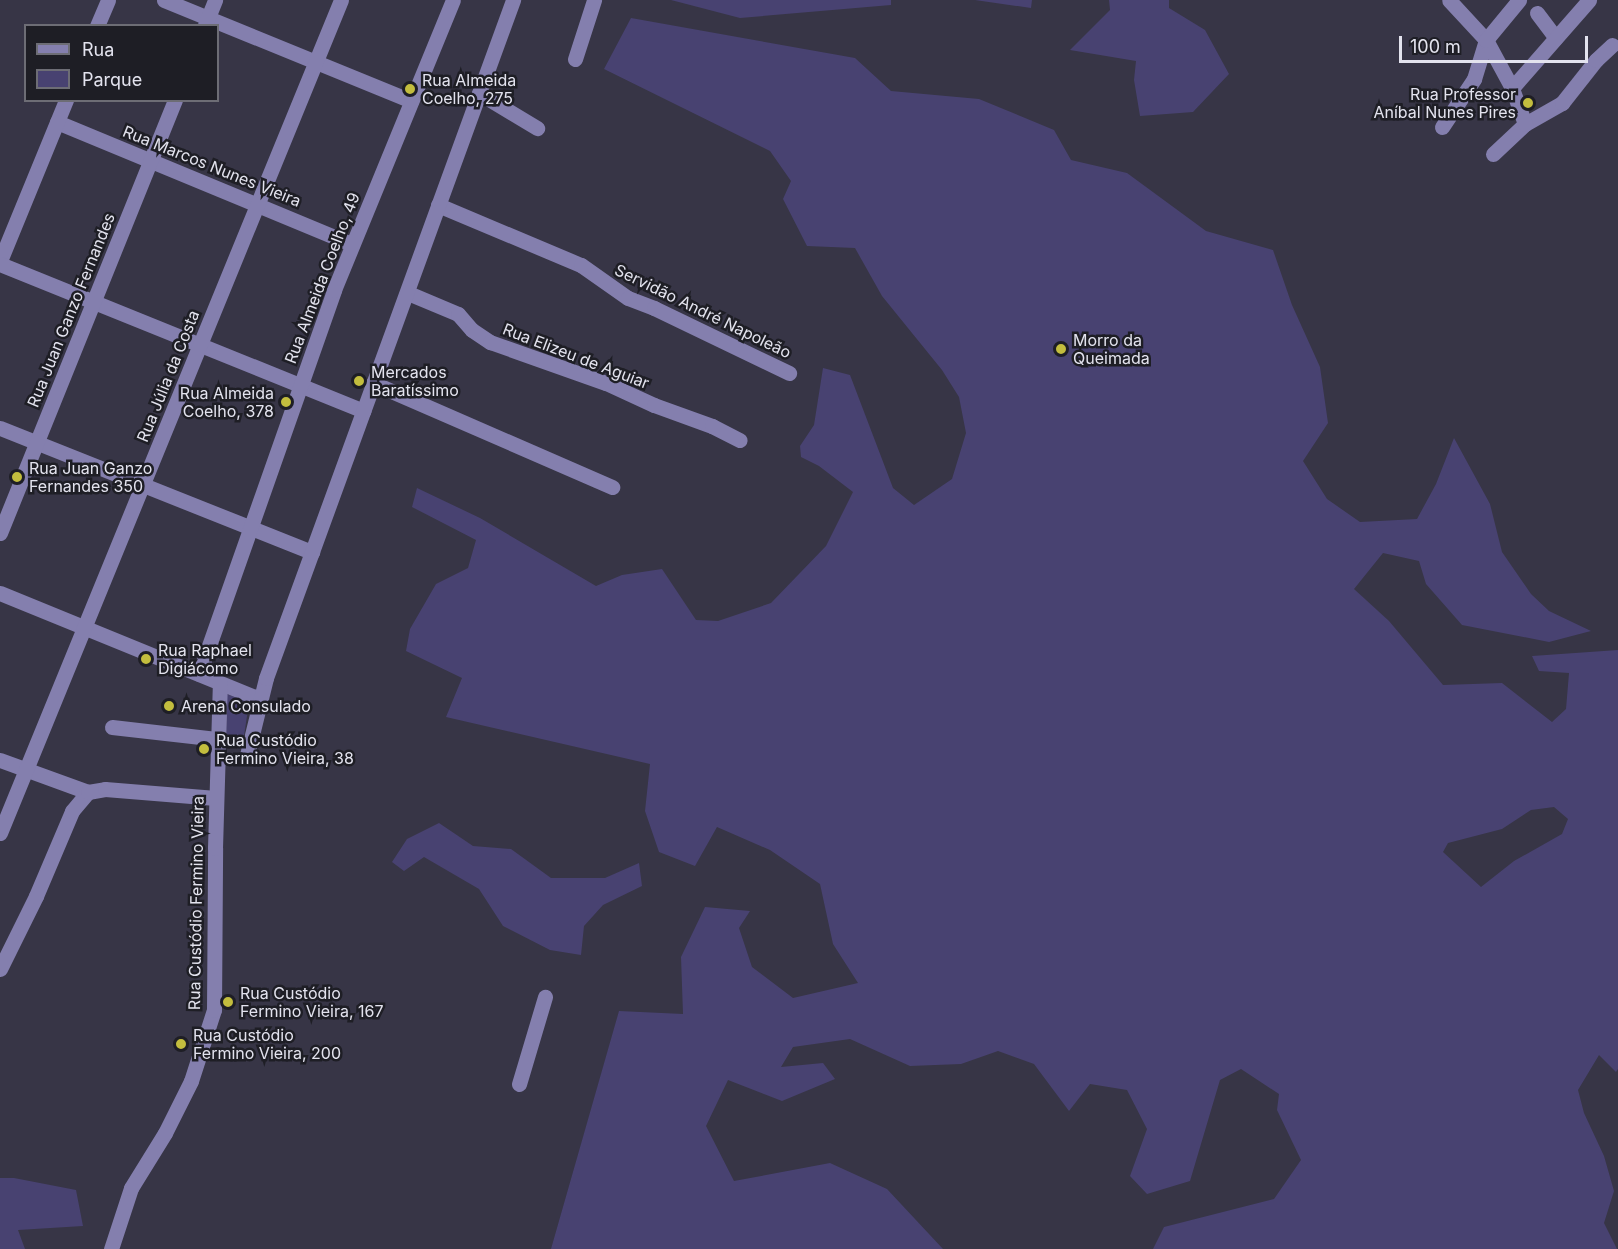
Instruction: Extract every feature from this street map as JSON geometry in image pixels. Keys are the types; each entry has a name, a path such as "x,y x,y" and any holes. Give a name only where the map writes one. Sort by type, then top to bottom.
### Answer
{"street":[{"path":"98,24 108,0"},
{"path":"164,0 206,22 215,0"},
{"name":"Rua Júlia da Costa","path":"0,833 342,0"},
{"name":"Rua Almeida Coelho, 49","path":"199,674 352,244 453,0"},
{"path":"247,755 260,699 513,0"},
{"path":"576,59 594,0"},
{"path":"1449,0 1486,40 1512,88 1525,124"},
{"path":"1442,127 1474,79 1486,40 1519,0"},
{"path":"1512,88 1589,0"},
{"path":"1537,13 1556,38"},
{"path":"219,27 316,62 411,101"},
{"path":"1493,154 1525,124 1562,103 1596,60 1612,45"},
{"path":"479,93 537,128"},
{"path":"65,102 0,263 363,411"},
{"name":"Rua Juan Ganzo Fernandes","path":"0,533 174,102"},
{"name":"Rua Marcos Nunes Vieira","path":"57,123 352,244"},
{"name":"Servidão André Napoleão","path":"438,205 581,265 605,285 628,298 654,308 789,373"},
{"name":"Rua Elizeu de Aguiar","path":"408,293 458,314 472,330 490,342 606,383 654,405 718,428 740,440"},
{"path":"374,383 612,487"},
{"path":"0,428 312,552"},
{"path":"0,593 260,699"},
{"name":"Rua Custódio Fermino Vieira","path":"111,1249 122,1206 130,1188 165,1133 191,1081 214,1010 216,798 220,682"},
{"path":"112,727 218,745"},
{"path":"0,760 88,792 105,789 216,798"},
{"path":"0,969 36,896 72,811 88,792"},
{"path":"519,1084 545,997"}],"green space":[{"path":"671,0 891,0 891,5 740,18"},
{"path":"975,0 1032,0 1031,8"},
{"path":"1109,0 1169,0 1169,8 1205,30 1229,74 1193,112 1140,116 1134,80 1136,61 1070,50 1110,10"},
{"path":"631,18 855,58 891,91 979,99 1054,130 1071,160 1127,173 1206,231 1273,250 1292,305 1320,367 1328,423 1303,461 1327,499 1360,522 1417,519 1436,484 1454,438 1490,504 1502,552 1531,594 1549,611 1591,631 1549,642 1462,625 1426,584 1419,561 1383,553 1354,589 1389,621 1443,685 1502,683 1552,722 1566,709 1569,673 1539,671 1532,656 1618,650 1618,1069 1616,1072 1599,1055 1578,1090 1584,1113 1604,1156 1614,1191 1604,1223 1617,1249 1153,1249 1164,1227 1274,1199 1301,1160 1277,1110 1279,1094 1241,1069 1220,1080 1190,1181 1147,1194 1130,1176 1147,1129 1127,1090 1090,1084 1069,1111 1034,1064 998,1051 961,1064 910,1066 850,1039 793,1047 781,1067 823,1063 835,1079 782,1101 728,1080 706,1126 734,1181 830,1163 887,1189 943,1249 551,1249 619,1011 683,1014 681,957 705,907 750,911 739,928 752,967 793,998 858,983 833,944 820,884 770,850 717,827 695,866 659,852 645,811 650,764 446,717 462,678 406,651 410,629 436,584 468,568 476,540 412,507 417,488 480,518 596,586 622,575 662,569 696,620 718,621 771,603 826,546 853,492 819,466 801,457 800,446 814,425 823,368 850,375 893,488 914,505 952,479 966,433 959,397 942,370 882,296 855,248 807,246 783,199 791,181 770,151 604,69","holes":["1554,807 1568,819 1562,834 1514,861 1481,887 1443,852 1448,843 1502,829 1531,810"]},
{"path":"227,694 249,703 242,749 226,746"},
{"path":"439,823 473,846 511,849 551,878 605,878 639,863 642,886 603,905 584,926 581,955 550,950 503,926 479,889 424,857 404,871 392,862 407,839"},
{"path":"0,1178 14,1178 76,1190 83,1226 18,1230 25,1249 0,1249"}],"place":[{"name":"Rua Almeida Coelho, 275","path":"410,89"},
{"name":"Rua Professor Aníbal Nunes Pires","path":"1528,103"},
{"name":"Morro da Queimada","path":"1061,349"},
{"name":"Mercados Baratíssimo","path":"359,381"},
{"name":"Rua Almeida Coelho, 378","path":"286,402"},
{"name":"Rua Juan Ganzo Fernandes 350","path":"17,477"},
{"name":"Rua Raphael Digiácomo","path":"146,659"},
{"name":"Arena Consulado","path":"169,706"},
{"name":"Rua Custódio Fermino Vieira, 38","path":"204,749"},
{"name":"Rua Custódio Fermino Vieira, 167","path":"228,1002"},
{"name":"Rua Custódio Fermino Vieira, 200","path":"181,1044"}]}
